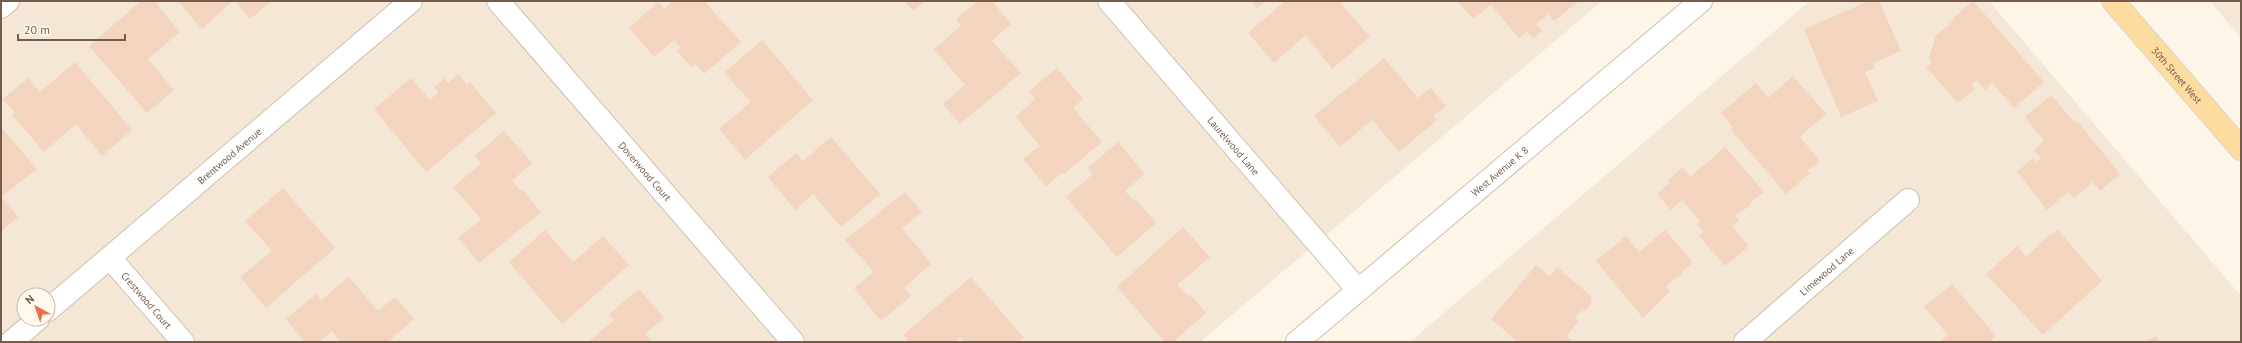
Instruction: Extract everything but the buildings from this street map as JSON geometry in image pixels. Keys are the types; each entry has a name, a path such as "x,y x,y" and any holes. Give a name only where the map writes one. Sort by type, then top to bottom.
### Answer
{"main road":[{"name":"30th Street West","path":"2113,1 2241,149"}],"street":[{"path":"1,7 8,1"},
{"name":"Brentwood Avenue","path":"56,303 411,1"},
{"name":"Doverwood Court","path":"498,1 792,342"},
{"name":"Laurelwood Lane","path":"1109,1 1358,290"},
{"name":"West Avenue K 8","path":"1297,342 1701,1"},
{"name":"Limewood Lane","path":"1745,342 1908,200"},
{"name":"Crestwood Court","path":"110,258 183,342"},
{"path":"11,342 29,327"}],"shaded area":[{"path":"1,1 1602,1 1200,342 1,342"},
{"path":"1810,1 1989,1 2241,296 2241,342 1410,342"},
{"path":"2210,1 2241,1 2241,38"}]}
